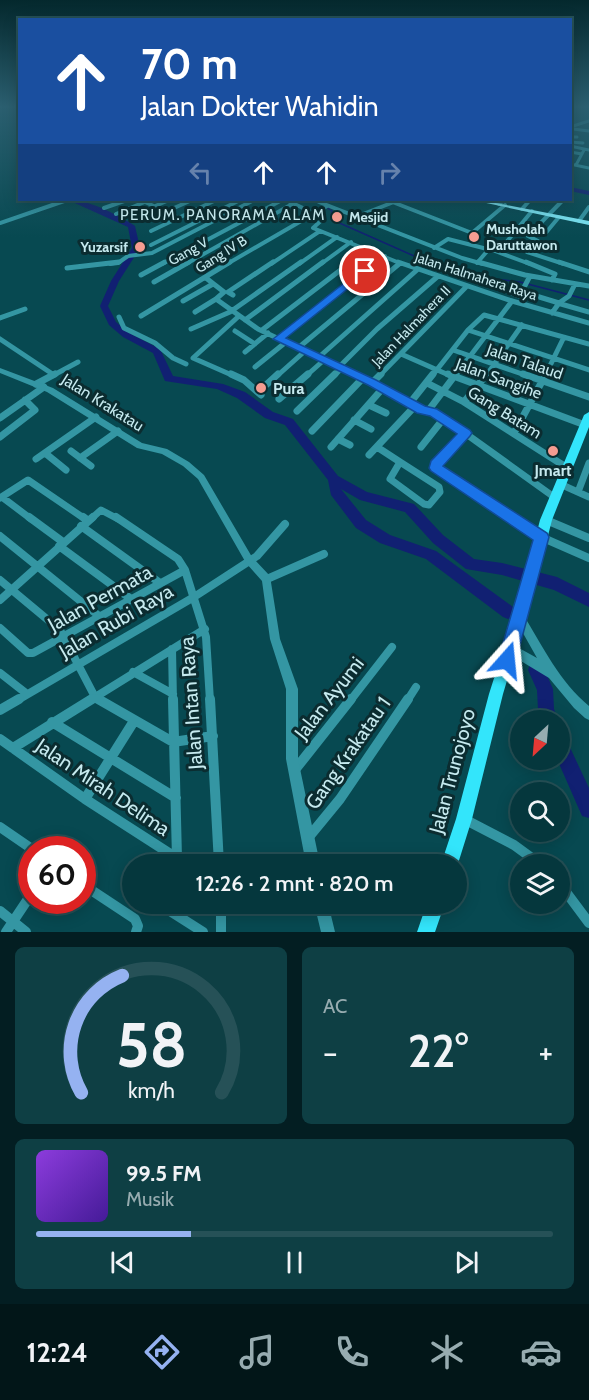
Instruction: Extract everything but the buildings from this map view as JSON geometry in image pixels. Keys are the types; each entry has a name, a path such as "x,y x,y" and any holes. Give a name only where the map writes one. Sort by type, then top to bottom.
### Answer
{"highway":[{"path":"484,201 503,203 589,223"}],"main road":[{"name":"Jalan Trunojoyo","path":"453,854 546,520 587,420"},
{"path":"426,932 432,914"}],"street":[{"path":"576,165 585,151"},
{"path":"572,164 589,168"},
{"path":"0,223 63,201"},
{"path":"104,208 124,201"},
{"path":"116,214 143,201"},
{"path":"146,201 179,218"},
{"path":"137,214 166,201"},
{"path":"157,219 190,201"},
{"path":"151,231 214,201"},
{"path":"151,244 238,201"},
{"path":"67,268 118,263 128,256 152,253 252,201"},
{"path":"141,275 282,201"},
{"path":"287,201 324,218"},
{"path":"321,201 319,202 326,207 358,216 434,248 528,281 589,286"},
{"path":"358,216 397,201 472,233 503,203"},
{"path":"522,209 529,201"},
{"path":"562,201 528,237 538,241 528,252 589,272"},
{"name":"Gang V","path":"154,282 294,203"},
{"name":"Gang IV B","path":"141,316 296,222 326,207"},
{"path":"579,221 589,207"},
{"path":"504,244 532,211"},
{"path":"308,226 331,216"},
{"path":"544,235 560,217"},
{"name":"Jalan Halmahera Raya","path":"296,222 351,242 399,264 513,302 589,323"},
{"path":"197,229 213,236"},
{"path":"518,229 531,233"},
{"path":"233,296 228,292 320,231"},
{"path":"191,329 230,312 337,237"},
{"path":"434,248 448,240 489,249 550,271 555,275 553,282"},
{"path":"119,317 124,328 165,349 173,360 184,366 242,318 351,242"},
{"path":"245,352 265,331 368,249"},
{"path":"477,262 489,249"},
{"path":"279,339 385,256"},
{"path":"266,385 399,264"},
{"path":"279,399 417,270"},
{"path":"297,411 341,368 376,329 437,277"},
{"path":"195,312 224,293 206,278"},
{"path":"428,411 499,318 521,294 528,281"},
{"path":"485,282 589,312"},
{"path":"183,301 213,284"},
{"path":"552,313 570,295 575,286"},
{"name":"Jalan Halmahera II","path":"372,383 466,287"},
{"path":"216,299 230,312 279,339 444,418 554,497"},
{"path":"0,318 25,309"},
{"path":"369,455 413,405 437,369 480,316 499,318 589,344"},
{"path":"464,402 479,386 522,325"},
{"path":"468,330 589,370"},
{"path":"235,331 255,344"},
{"path":"514,433 564,337"},
{"path":"0,339 54,375"},
{"path":"255,368 286,342"},
{"name":"Jalan Talaud","path":"453,350 589,397"},
{"name":"Jalan Sangihe","path":"401,354 454,377 529,404 587,420"},
{"path":"192,358 244,380 261,395"},
{"path":"0,418 54,375 78,362"},
{"name":"Jalan Krakatau","path":"0,369 40,386 96,417 144,448 168,452 198,474 228,520 249,560 267,579"},
{"path":"312,431 363,378"},
{"name":"Gang Batam","path":"427,383 464,402 566,467"},
{"path":"331,447 383,388"},
{"path":"2,433 35,410 25,400"},
{"path":"369,405 386,413"},
{"path":"36,459 96,417"},
{"path":"422,447 444,418"},
{"path":"354,420 371,429"},
{"path":"80,458 118,431"},
{"path":"466,433 436,464 436,468 541,537 589,558"},
{"path":"338,439 350,446"},
{"path":"376,447 400,461 440,489 429,505 424,504 390,479 400,461"},
{"path":"71,451 91,466"},
{"path":"45,453 66,470"},
{"path":"578,492 589,463"},
{"path":"130,599 1,498 25,480 160,583"},
{"path":"560,484 589,497"},
{"name":"Jalan Intan Raya","path":"84,524 98,511 107,511 174,555 185,570 205,629 219,854"},
{"path":"546,520 589,538"},
{"path":"0,600 84,524"},
{"name":"Jalan Rubi Raya","path":"0,710 194,597 257,556 285,524"},
{"path":"0,536 99,616"},
{"path":"311,854 291,746 292,689 275,639 267,579 324,554"},
{"name":"Jalan Permata","path":"0,628 31,654 185,570"},
{"path":"0,580 64,636 95,697 134,722 173,742 213,736"},
{"path":"520,618 569,696 589,714"},
{"path":"13,748 205,629"},
{"name":"Jalan Ayumi","path":"294,771 392,648"},
{"path":"510,648 554,675"},
{"path":"172,649 173,742 180,854"},
{"path":"133,672 173,694"},
{"path":"0,673 27,694"},
{"name":"Gang Krakatau 1","path":"308,838 336,805 416,687"},
{"path":"85,799 134,722"},
{"path":"52,723 176,798"},
{"name":"Jalan Mirah Delima","path":"0,739 85,799 170,854"},
{"path":"464,819 514,845 526,854"},
{"path":"0,827 18,839"},
{"path":"96,895 137,927"},
{"path":"570,897 589,923"},
{"path":"0,911 26,932"},
{"path":"6,932 19,914"},
{"path":"175,914 203,932"},
{"path":"221,914 221,932"},
{"path":"324,914 328,932"}],"waterway":[{"path":"572,189 589,193"},
{"path":"75,201 131,226 136,248 115,281 104,306 112,323 126,335 157,351 169,379 219,386 241,395 269,415 289,422 334,479"},
{"path":"313,201 319,203"},
{"path":"326,207 332,211 331,216 335,221 439,267 477,277 520,282 589,300"},
{"path":"334,479 364,496 409,508 438,539 471,565 502,569 557,584 589,600"},
{"path":"334,479 335,491 361,524 385,539 431,555 508,612"},
{"path":"536,670 545,689 546,710"},
{"path":"570,767 589,809"}],"place":[{"name":"Mesjid","path":"337,217"},
{"name":"Musholah Daruttawon","path":"474,237"},
{"name":"Yuzarsif","path":"140,247"},
{"name":"Pura","path":"261,388"},
{"name":"Jmart","path":"553,451"}],"district":[{"name":"PERUM. PANORAMA ALAM","path":"223,215"}],"route":[{"path":"365,271 279,339 372,383 422,410 433,412 466,433 436,464 436,468 541,537 507,660"}]}
